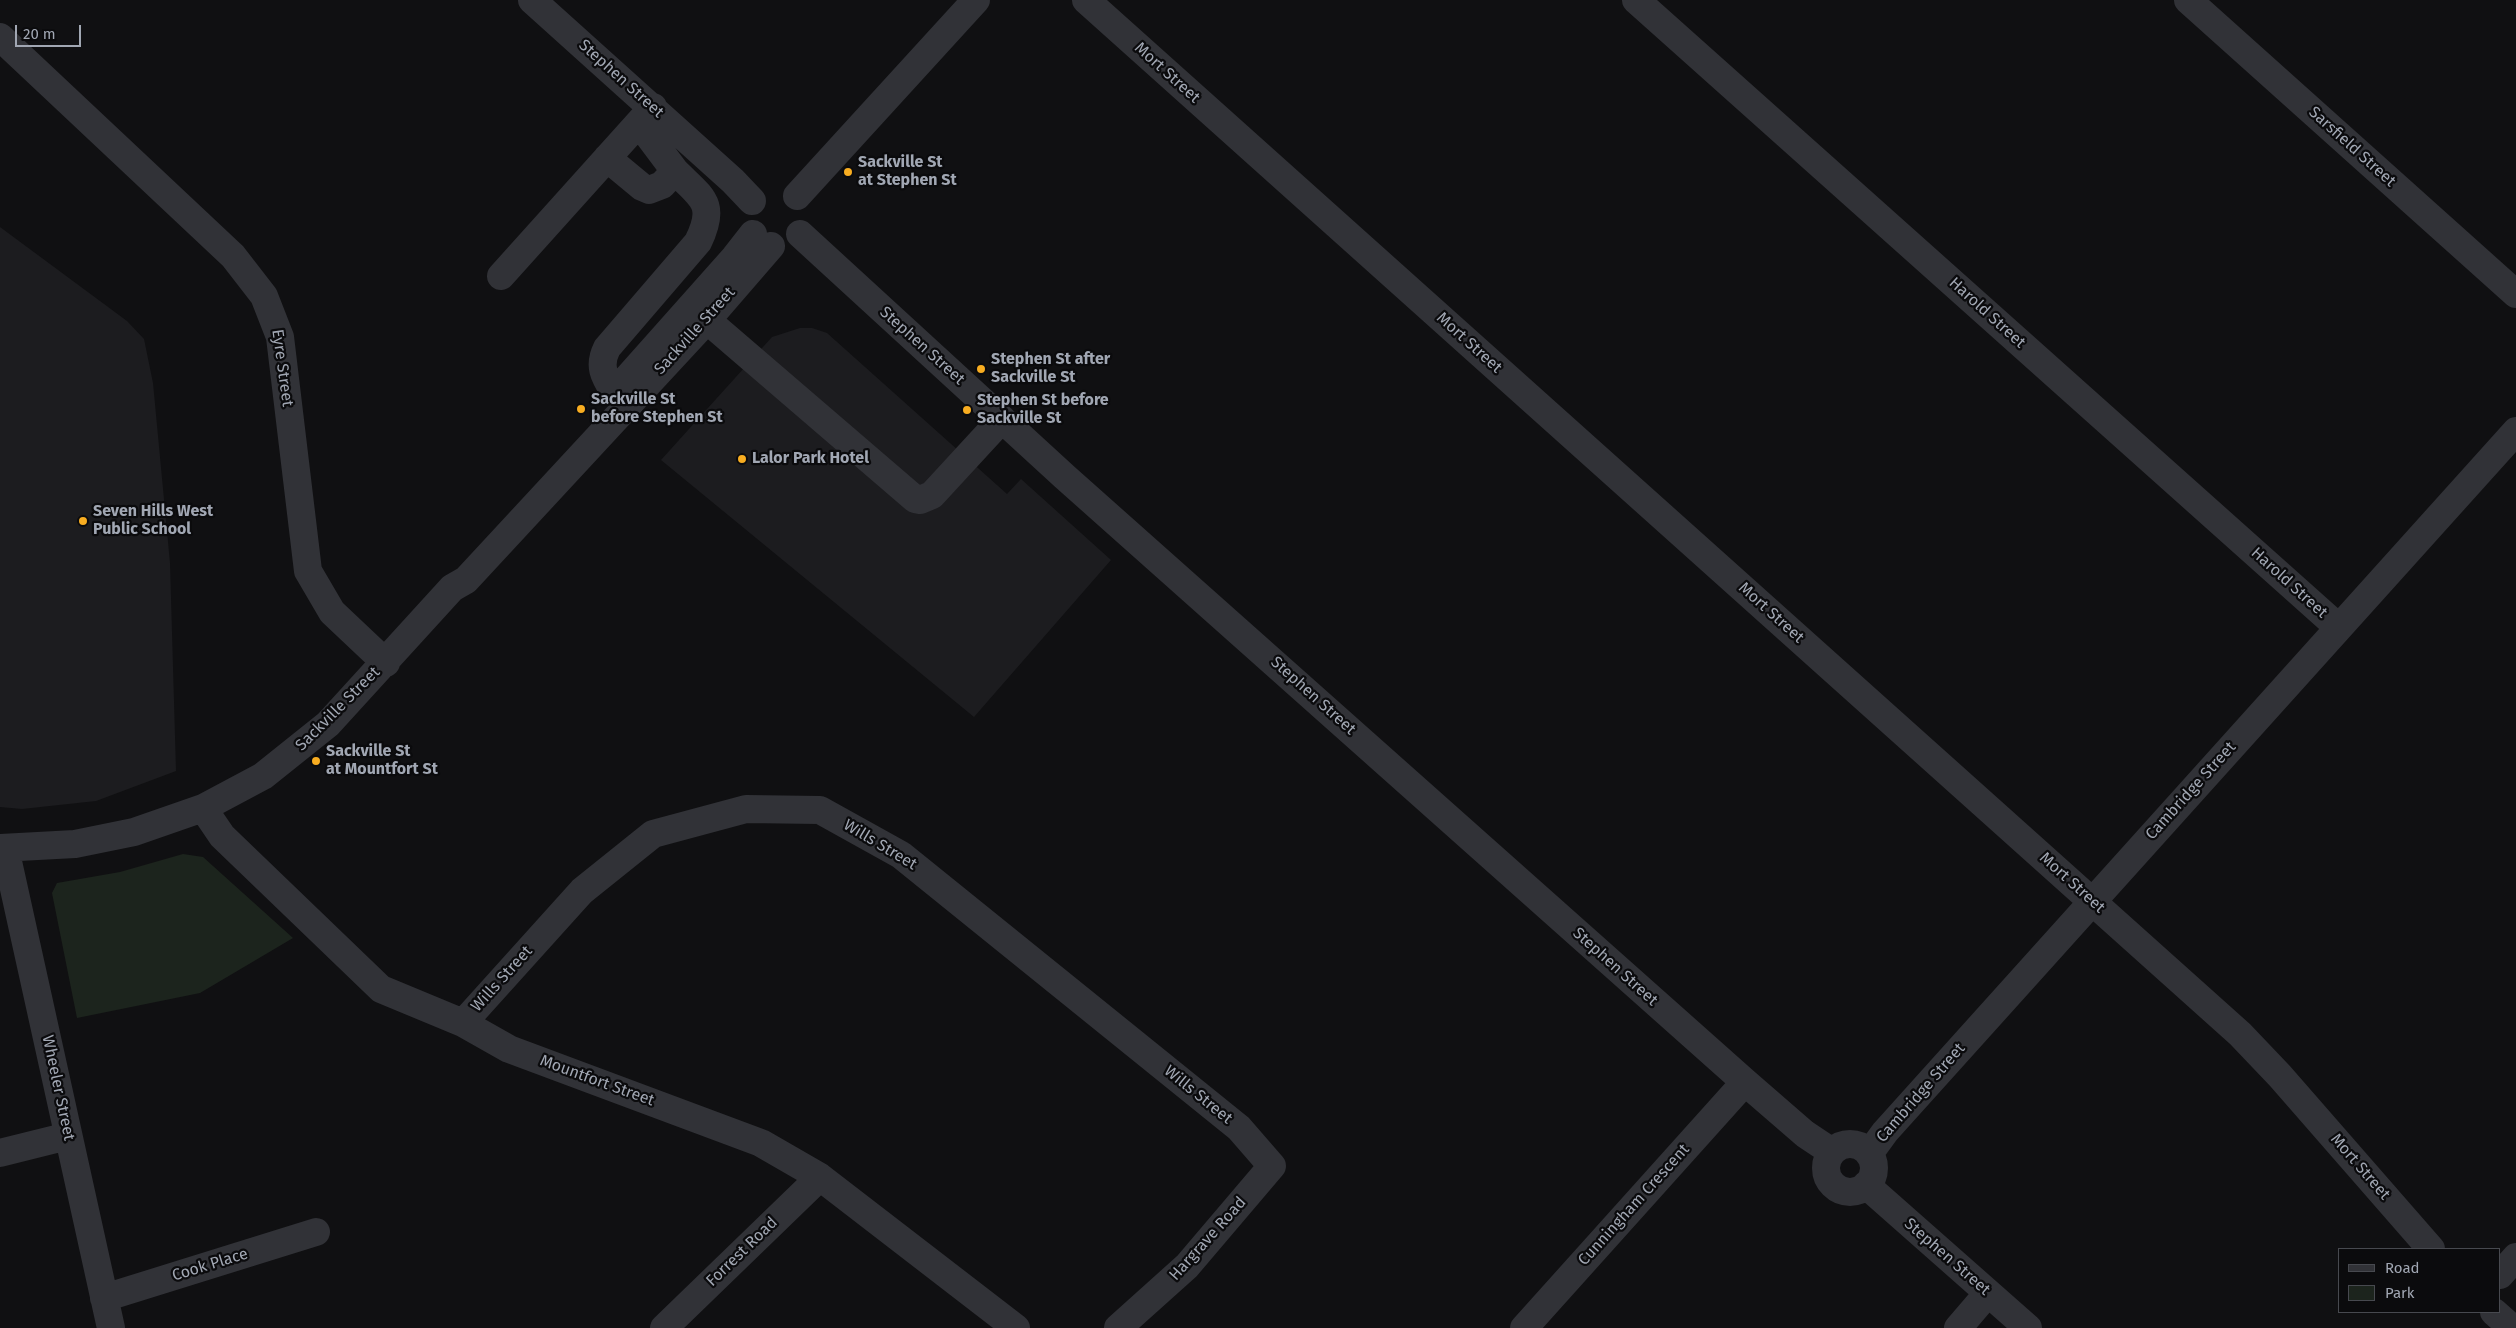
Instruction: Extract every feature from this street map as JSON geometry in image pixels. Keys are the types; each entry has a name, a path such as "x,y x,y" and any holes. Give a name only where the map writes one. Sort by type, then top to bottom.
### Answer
{"street":[{"name":"Stephen Street","path":"532,0 646,115 734,181 752,201"},
{"path":"797,196 976,0"},
{"name":"Mort Street","path":"1086,0 2093,901 2246,1041 2280,1076 2430,1248"},
{"name":"Harold Street","path":"1636,0 2338,627"},
{"name":"Sarsfield Street","path":"2188,0 2516,294"},
{"name":"Eyre Street","path":"0,37 233,256 264,296 280,337 308,571 332,612 386,663"},
{"path":"501,276 646,115 675,171 703,200 708,212 706,226 698,242 607,348 601,366 603,375 614,392"},
{"path":"607,158 642,187 649,190 662,185 675,171"},
{"path":"774,188 782,188 797,196 805,211 806,219 800,234 787,244 762,240 748,218 752,201 765,190 774,188"},
{"name":"Stephen Street","path":"800,234 1002,419 1745,1082 1805,1134 1832,1152"},
{"name":"Sackville Street","path":"3,848 75,844 109,838 181,817 203,808 281,764 328,724 386,663 452,588 466,580 762,240"},
{"path":"699,313 915,498 920,500 932,495 1002,419"},
{"name":"Sackville Street","path":"452,588 458,572 614,392 699,313"},
{"name":"Cambridge Street","path":"1869,1154 1885,1132 2516,431"},
{"name":"Mountfort Street","path":"203,808 222,836 381,989 464,1023 510,1049 761,1143 820,1177 1016,1328"},
{"name":"Wills Street","path":"464,1023 582,891 653,834 746,809 820,810 902,854 1239,1128 1272,1166"},
{"name":"Wheeler Street","path":"3,848 111,1328"},
{"name":"Cunningham Crescent","path":"1524,1328 1745,1082"},
{"path":"0,1153 68,1136"},
{"path":"1850,1144 1864,1148 1869,1154 1874,1171 1866,1185 1856,1191 1849,1192 1835,1187 1830,1181 1826,1166 1832,1152 1837,1148 1850,1144"},
{"name":"Hargrave Road","path":"1118,1328 1187,1266 1272,1166"},
{"name":"Forrest Road","path":"664,1328 820,1177"},
{"name":"Stephen Street","path":"1866,1185 2028,1328"},
{"name":"Cook Place","path":"104,1298 316,1232"},
{"path":"2501,1274 2516,1257"},
{"path":"1958,1328 1988,1293"},
{"path":"2495,1313 2512,1328"}],"shaded area":[{"name":"Seven Hills West Public School","path":"0,227 127,321 144,339 153,383 170,563 176,771 96,801 22,809 0,807"},
{"path":"800,328 812,328 827,333 1007,494 1021,479 1111,560 974,717 661,460 772,337"}],"green space":[{"path":"183,854 203,857 293,938 200,993 77,1018 52,893 57,883 120,872"}],"place":[{"name":"Sackville St at Stephen St","path":"848,172"},
{"name":"Stephen St after Sackville St","path":"981,369"},
{"name":"Sackville St before Stephen St","path":"581,409"},
{"name":"Stephen St before Sackville St","path":"967,410"},
{"name":"Lalor Park Hotel","path":"742,459"},
{"name":"Seven Hills West Public School","path":"83,521"},
{"name":"Sackville St at Mountfort St","path":"316,761"}]}
